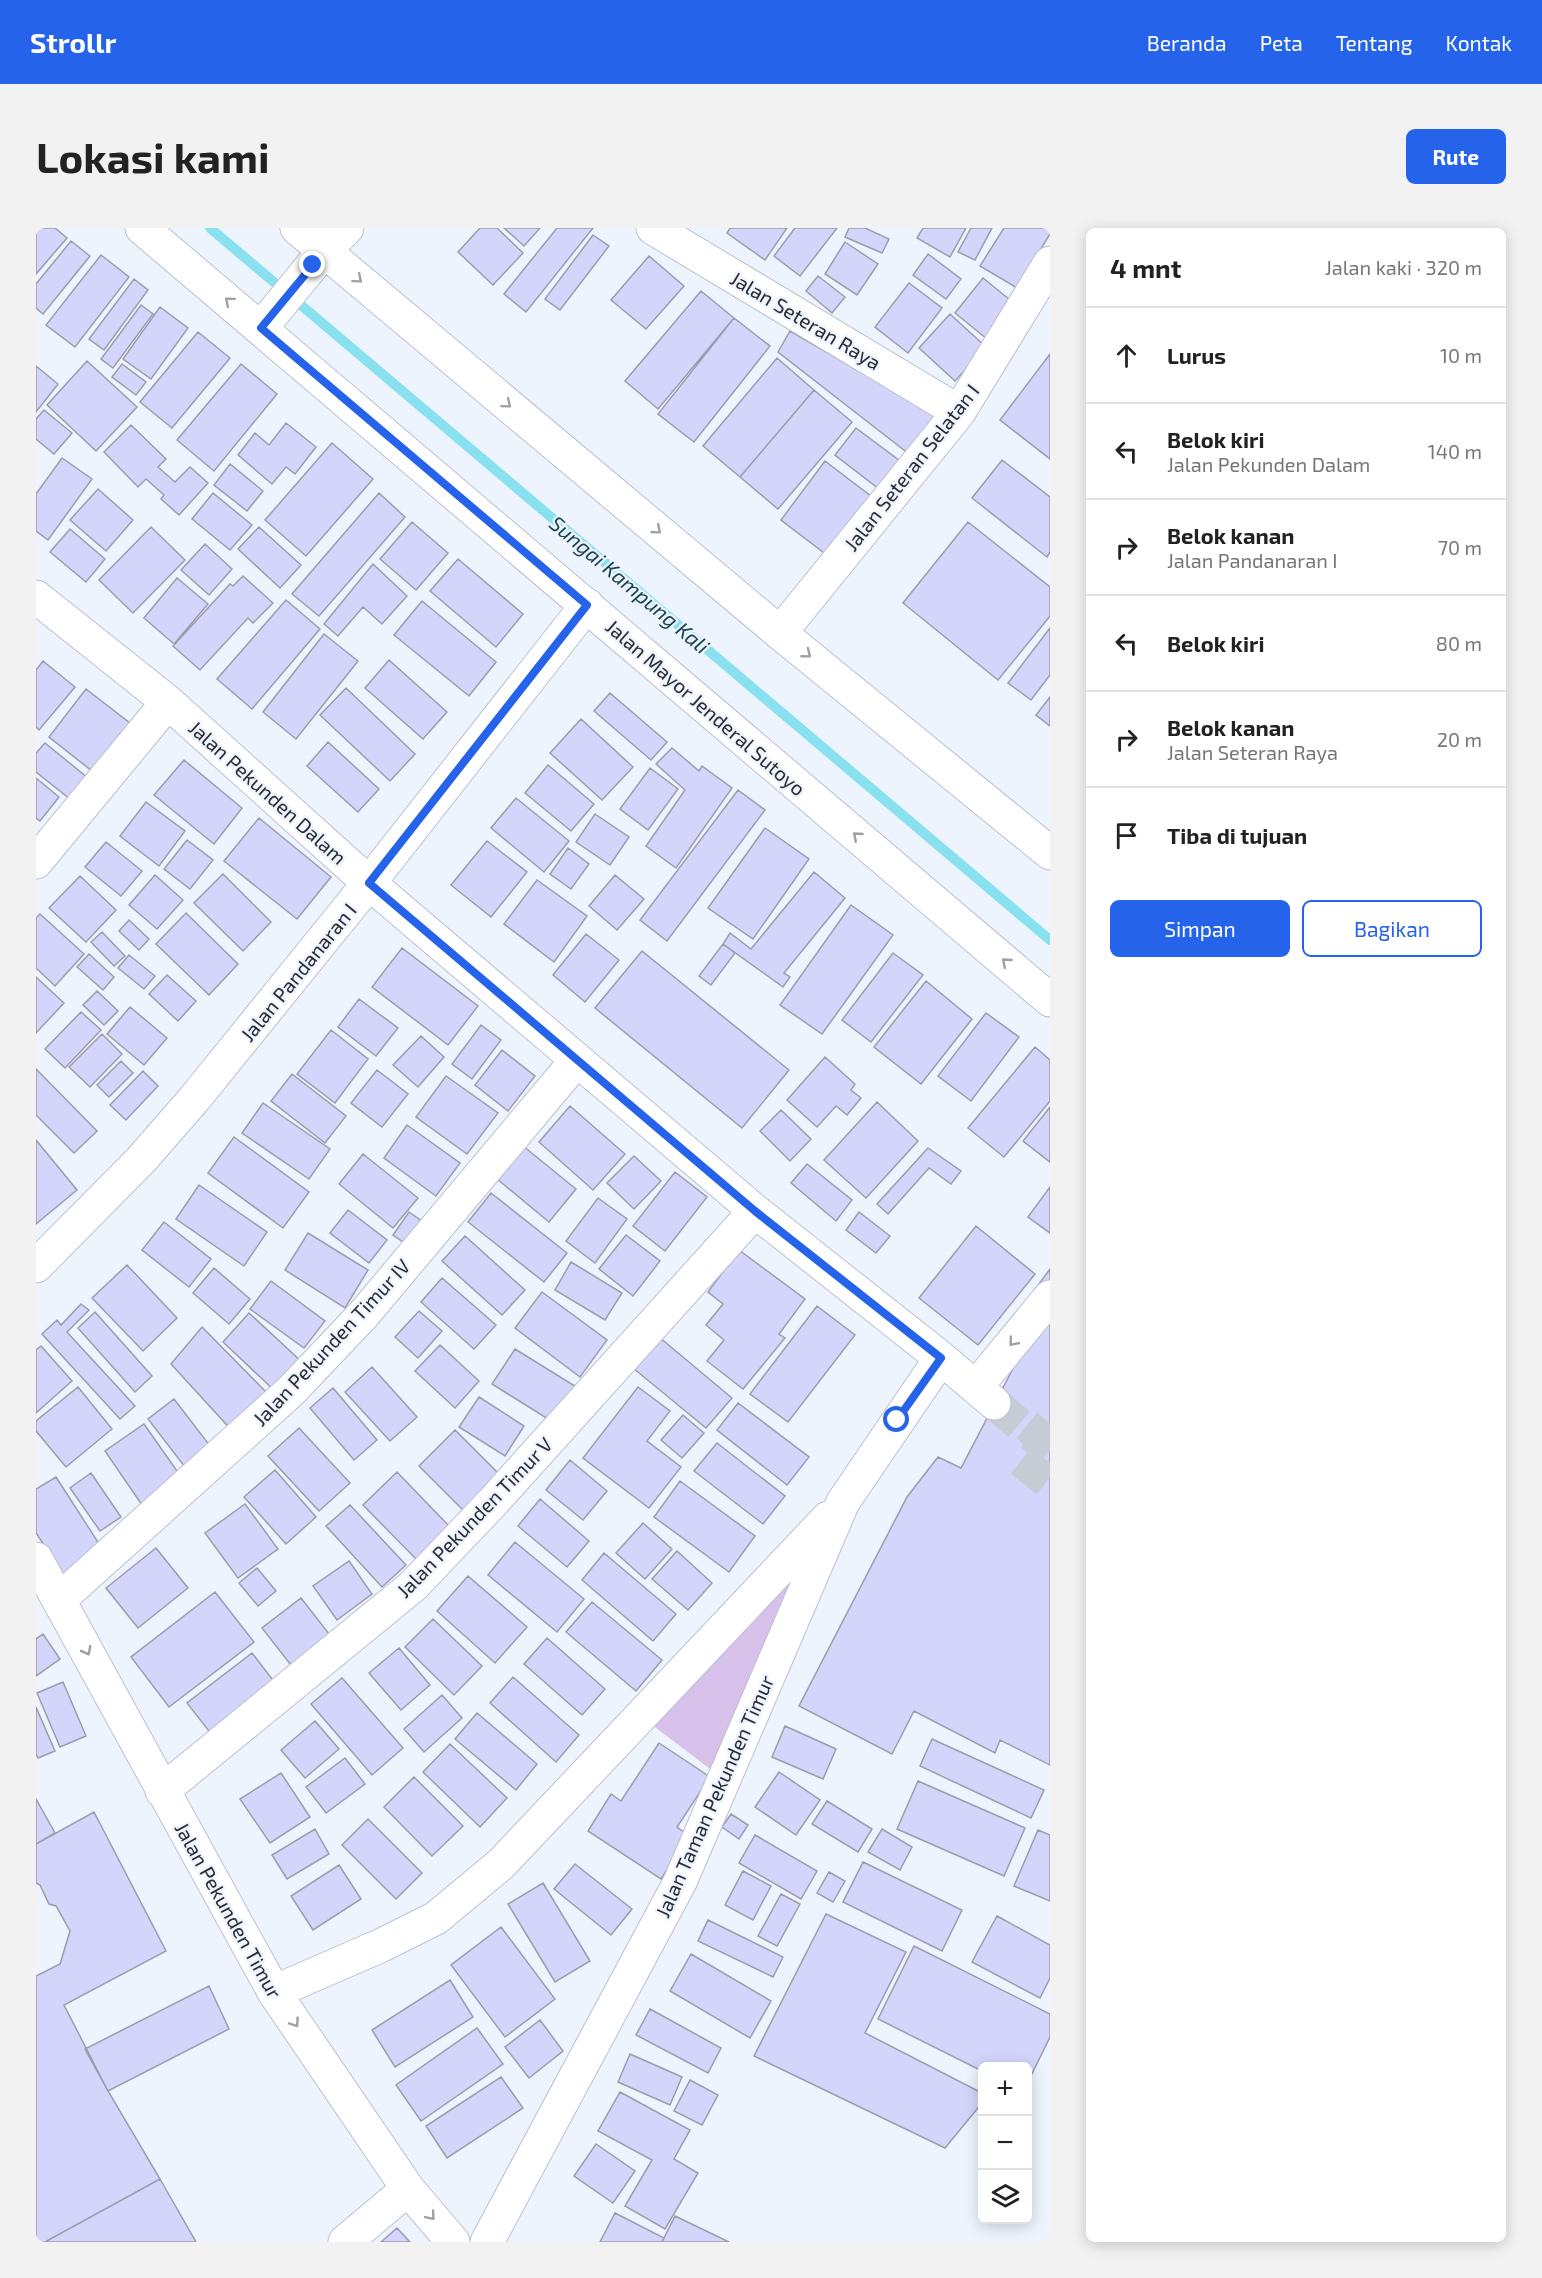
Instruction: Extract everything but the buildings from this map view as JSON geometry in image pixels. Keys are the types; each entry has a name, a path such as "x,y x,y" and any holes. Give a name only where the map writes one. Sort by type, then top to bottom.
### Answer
{"street":[{"name":"Jalan Mayor Jenderal Sutoyo","path":"142,228 269,319 587,605 1050,1000"},
{"path":"297,228 319,258 1050,853"},
{"path":"269,319 347,228"},
{"name":"Jalan Seteran Raya","path":"653,228 959,412"},
{"name":"Jalan Seteran Selatan I","path":"780,633 959,412 1050,263"},
{"name":"Jalan Pekunden Dalam","path":"36,597 168,702 369,883 755,1211 985,1395 1050,1297"},
{"name":"Jalan Pandanaran I","path":"36,1266 141,1160 195,1098 369,883 587,605"},
{"path":"36,862 168,702"},
{"name":"Jalan Pekunden Timur IV","path":"60,1599 291,1391 364,1314 577,1060"},
{"name":"Jalan Pekunden Timur V","path":"162,1791 413,1586 492,1503 755,1211"},
{"name":"Jalan Taman Pekunden Timur","path":"274,1992 382,1945 436,1918 501,1864 843,1502 941,1358"},
{"name":"Jalan Taman Pekunden Timur","path":"487,2242 680,1881 843,1502"},
{"name":"Jalan Pekunden Timur","path":"36,1559 274,1992 408,2189 453,2242"},
{"path":"345,2242 408,2189"}],"shaded area":[{"path":"815,1541 718,1775 647,1721"}],"waterway":[{"name":"Sungai Kampung Kali","path":"210,228 1050,940"}],"tunnel":[{"path":"994,1403 1050,1450"},
{"path":"1050,1423 1020,1460 1050,1484"}],"route":[{"path":"313,265 261,328 587,605 369,883 755,1211 941,1358 897,1420"}]}
